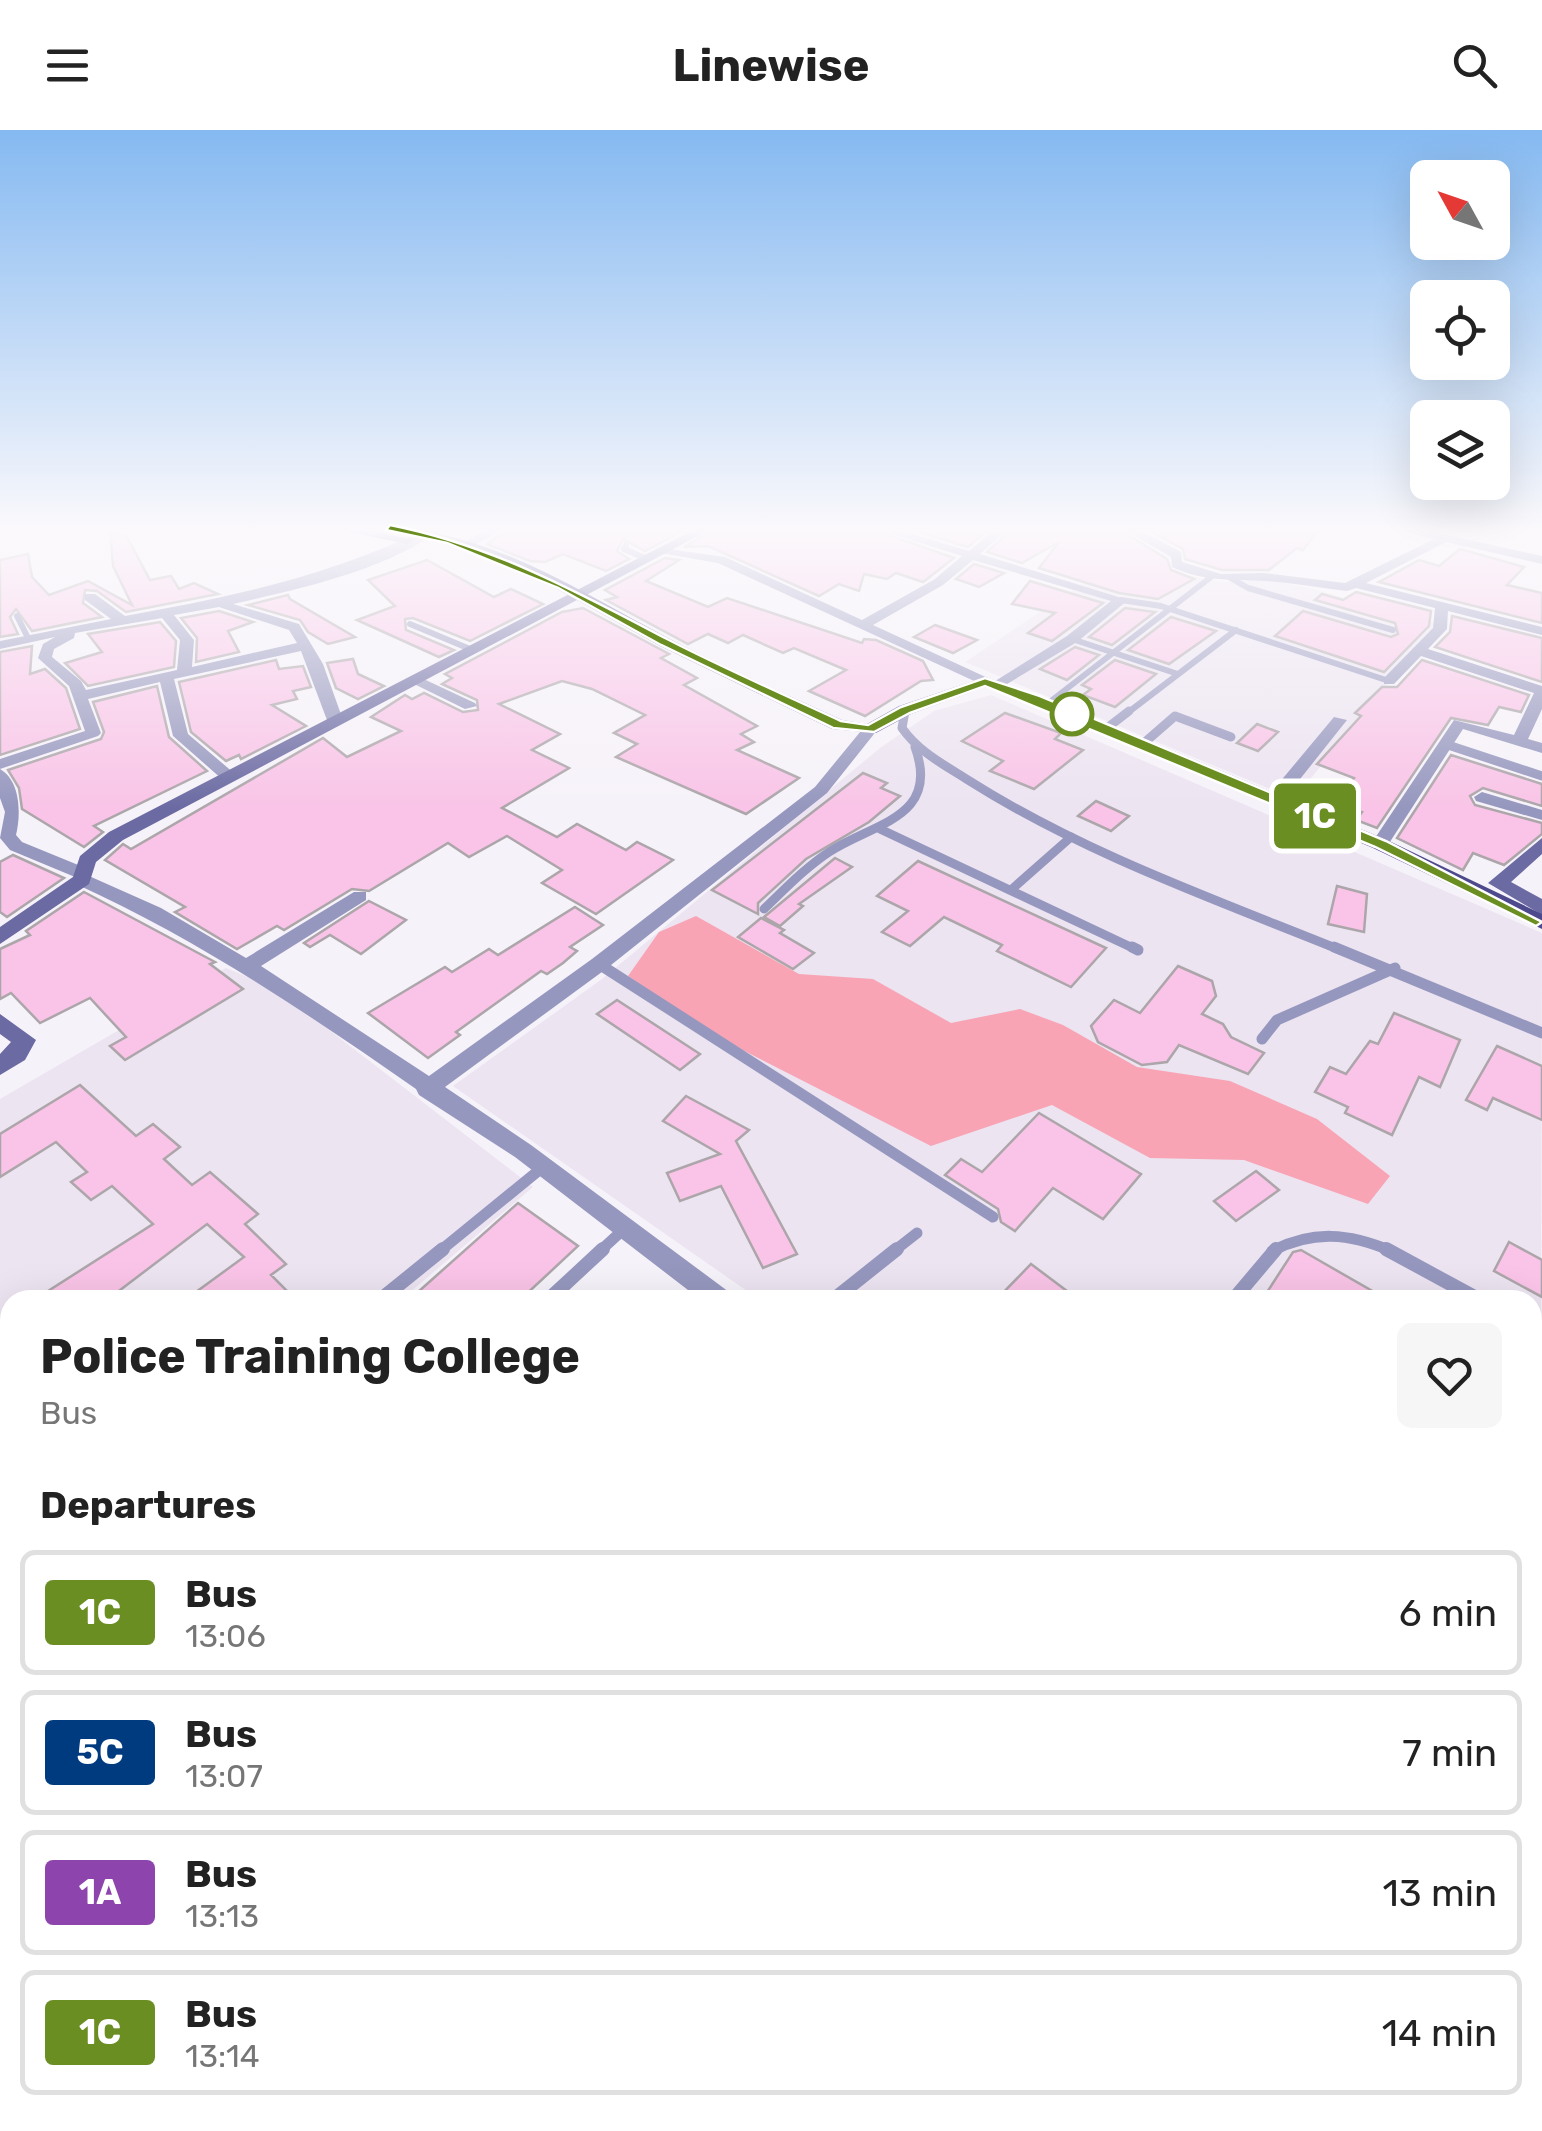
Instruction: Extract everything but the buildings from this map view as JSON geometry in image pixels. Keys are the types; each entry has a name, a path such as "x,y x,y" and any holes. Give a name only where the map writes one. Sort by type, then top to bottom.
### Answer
{"main road":[{"path":"626,621 817,717 870,729 905,710 991,684 1144,743 1380,844 1542,922"}],"street":[{"path":"0,660 2,645 113,621"},
{"path":"171,621 187,640 184,672"},
{"path":"277,621 294,627 307,645 336,720"},
{"path":"0,938 82,876 98,848 116,836 523,621"},
{"path":"852,621 991,684 1072,639 1094,621"},
{"path":"862,626 870,621"},
{"path":"1390,681 1440,629 1441,621"},
{"path":"1508,621 1542,630"},
{"path":"0,764 93,733 66,671 45,658 48,648 82,626"},
{"path":"80,696 307,645"},
{"path":"1420,650 1542,692 1519,741"},
{"path":"166,676 180,736 228,777"},
{"path":"415,678 470,706"},
{"path":"1275,799 1339,720"},
{"path":"1380,844 1458,723 1542,748"},
{"path":"427,1089 598,964 821,790 870,729"},
{"path":"0,774 14,812 7,836 8,850 82,876 247,966 543,1167 707,1290"},
{"path":"1482,797 1542,815"},
{"path":"1542,844 1498,884 1542,908"},
{"path":"247,966 360,896"},
{"path":"0,1022 24,1040 17,1054 0,1066"}],"lane":[{"path":"20,621 28,638"},
{"path":"1048,704 1154,621"},
{"path":"1209,621 1390,681"},
{"path":"1363,621 1393,630"},
{"path":"410,624 470,649"},
{"path":"1107,728 1236,630"},
{"path":"1072,639 1178,674"},
{"path":"764,910 836,848 880,829 919,792 924,777 916,747 902,728 905,710"},
{"path":"1144,743 1174,716 1231,737"},
{"path":"1445,744 1542,776"},
{"path":"916,747 1072,836 1238,910 1395,968 1542,1033"},
{"path":"880,829 1138,950"},
{"path":"1010,890 1072,836"},
{"path":"598,964 992,1217"},
{"path":"1262,1039 1277,1020 1395,968"},
{"path":"392,1290 543,1167"},
{"path":"559,1290 624,1228"},
{"path":"1241,1290 1269,1253 1306,1232 1332,1231 1384,1250 1461,1290"},
{"path":"846,1290 916,1233"}],"shaded area":[{"path":"1026,621 1437,624 1294,799 965,662"},
{"path":"991,695 1542,933 1541,1290 746,1290 453,1086 602,979 880,748 934,711"},
{"path":"696,916 799,974 873,979 951,1023 1020,1009 1063,1025 1137,1067 1230,1081 1317,1119 1390,1176 1368,1204 1244,1160 1150,1158 1052,1105 931,1146 719,1038 628,976 659,932"},
{"path":"226,968 276,989 533,1187 413,1290 0,1290 0,1099"}],"bus line":[{"name":"1C","path":"625,621 838,725 870,729 905,710 985,682 1144,743 1380,844 1542,922"}]}
